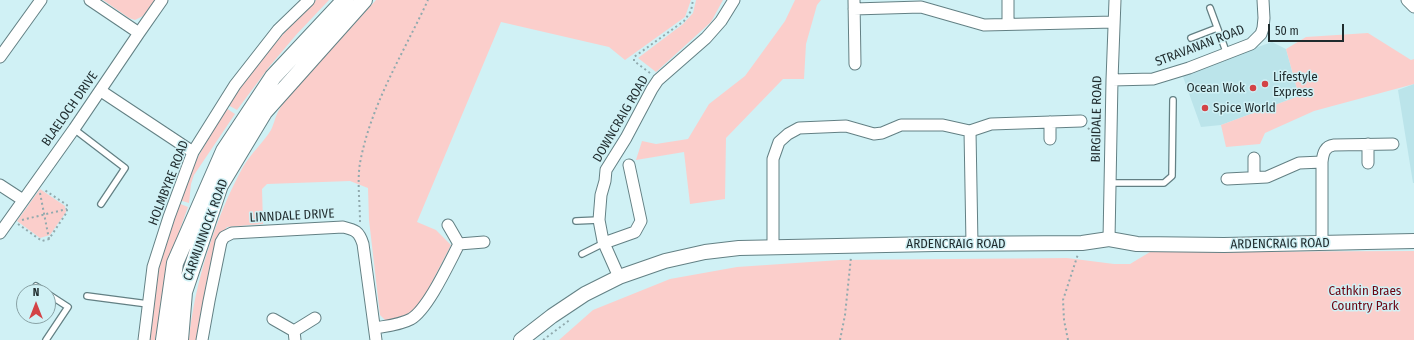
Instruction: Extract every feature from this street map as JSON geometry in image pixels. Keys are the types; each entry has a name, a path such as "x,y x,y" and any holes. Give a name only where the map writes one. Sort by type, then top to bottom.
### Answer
{"main road":[{"name":"CARMUNNOCK ROAD","path":"164,340 175,263 224,151 273,77 345,0"},
{"name":"CARMUNNOCK ROAD","path":"180,340 184,292 220,186 264,112 364,0"}],"street":[{"path":"0,57 41,0"},
{"path":"90,0 139,33"},
{"name":"BLAELOCH DRIVE","path":"0,233 12,220 22,200 74,130 162,0"},
{"name":"HOLMBYRE ROAD","path":"144,340 153,267 169,217 193,152 235,85 278,30 309,0"},
{"name":"DOWNCRAIG ROAD","path":"619,277 604,243 599,220 601,195 606,170 626,138 658,80 706,38 721,21 734,0"},
{"path":"1008,0 1008,24"},
{"name":"BIRGIDALE ROAD","path":"1109,239 1110,151 1115,0"},
{"name":"STRAVANAN ROAD","path":"1112,80 1153,79 1189,68 1251,44 1261,34 1264,18 1263,0"},
{"path":"1407,0 1414,7"},
{"path":"855,64 854,5 921,4 976,23 984,24 1114,22"},
{"path":"101,91 193,152"},
{"path":"773,247 772,159 779,142 788,134 799,128 846,126 874,134 882,133 901,125 951,125 970,131 991,124 1081,121"},
{"path":"1050,122 1050,139"},
{"path":"970,131 972,244"},
{"path":"1368,144 1368,163"},
{"path":"1322,242 1322,162 1324,151 1329,146 1393,144"},
{"path":"1254,158 1254,177"},
{"path":"1228,179 1267,176 1299,163 1322,162"},
{"path":"604,243 635,232 641,221 629,165"},
{"path":"0,184 22,200"},
{"path":"448,225 459,244"},
{"name":"LINNDALE DRIVE","path":"202,340 221,242 224,237 232,233 343,227 353,230 360,235"},
{"path":"360,235 363,244 376,340"},
{"name":"ARDENCRAIG ROAD","path":"521,340 558,311 585,294 619,277 665,261 705,252 739,248 1082,243 1109,239 1138,244 1224,245 1414,241"},
{"path":"459,244 484,242"},
{"path":"374,328 400,324 411,319 418,313 425,306 459,244"},
{"path":"273,319 294,336 315,318"}],"lane":[{"path":"1210,8 1227,54"},
{"path":"1191,38 1217,28"},
{"path":"1110,183 1164,184 1172,176 1173,100"},
{"path":"74,130 125,168 101,204"},
{"path":"576,221 599,220"},
{"path":"582,254 604,243"},
{"path":"87,296 148,304"},
{"path":"46,340 68,307 56,299"}],"path":[{"path":"360,235 360,165 366,139 376,108 428,0"},
{"path":"658,80 634,61 634,57 684,21 691,11 693,0"},
{"path":"1081,121 1110,151"},
{"path":"12,220 42,241 49,239 68,212 66,205 39,186 49,239"},
{"path":"12,220 44,215 67,209"},
{"path":"840,340 845,314 851,257 850,246"},
{"path":"1068,340 1064,320 1063,300 1078,255"},
{"path":"543,340 572,318"}],"shaded area":[{"path":"1272,42 1286,49 1299,96 1221,125 1201,127 1182,74"},
{"path":"1414,84 1414,183 1413,183 1398,90"}],"green space":[{"path":"103,0 155,0 143,16 135,20 129,18"},
{"path":"316,0 329,0 296,35 269,67 237,110 228,105 254,68 291,25"},
{"path":"376,0 691,0 685,17 625,60 609,47 501,22 417,222 436,230 451,245 420,305 406,317 386,321 380,315 369,220 368,188 350,181 267,184 262,189 263,224 227,227 218,239 206,284 197,340 189,340 196,296 208,251 224,207 243,167 271,130 278,113 287,98"},
{"path":"696,0 723,0 711,22 656,72 638,58 683,24 693,13"},
{"path":"795,0 821,0 817,5 806,44 804,79 783,79 726,138 725,199 690,204 684,152 636,160 642,141 656,144 688,139 709,104 745,76 785,21"},
{"path":"1368,33 1411,60 1414,59 1414,84 1314,111 1265,133 1260,144 1226,147 1221,125 1299,96 1286,49 1306,37"},
{"path":"226,108 235,114 194,175 191,184 189,203 179,200 198,157"},
{"path":"40,189 65,206 66,212 50,235 40,238 17,221"},
{"path":"178,203 188,207 174,246 166,278 155,340 149,340 151,303 159,264"},
{"name":"Cathkin Braes Country Park","path":"1414,251 1414,340 559,340 593,310 670,279 737,267 840,260 1067,258 1114,264 1130,264 1150,252"}],"place":[{"name":"Lifestyle Express","path":"1265,84"},
{"name":"Ocean Wok","path":"1253,88"},
{"name":"Spice World","path":"1205,108"}]}
